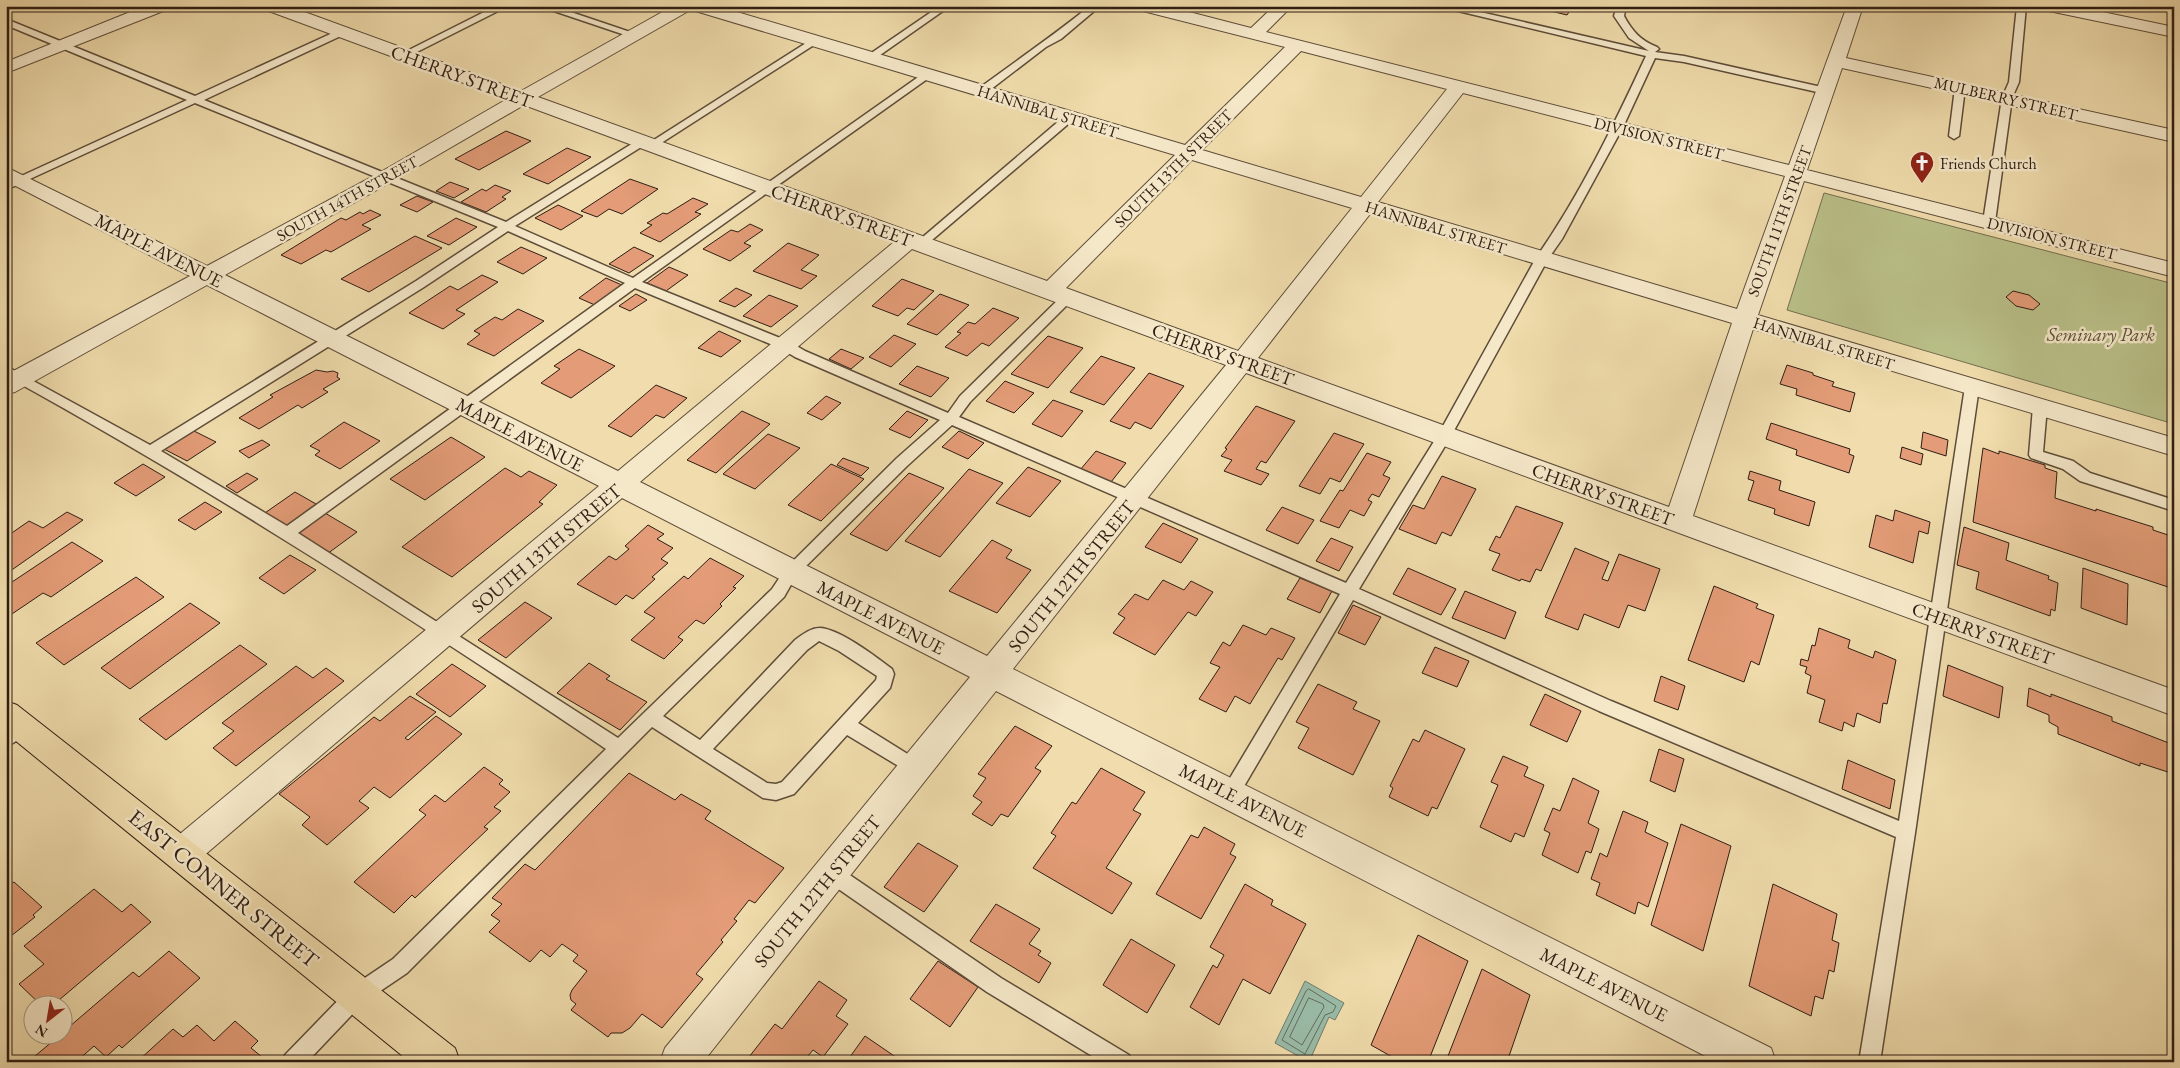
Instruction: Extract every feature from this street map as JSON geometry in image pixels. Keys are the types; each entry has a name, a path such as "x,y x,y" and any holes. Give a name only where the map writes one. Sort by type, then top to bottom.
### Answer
{"main road":[{"name":"EAST CONNER STREET","path":"12,727 181,854 441,1062"}],"street":[{"path":"6,68 160,6"},
{"name":"SOUTH 14TH STREET","path":"11,378 208,275 386,177 686,6"},
{"name":"HANNIBAL STREET","path":"698,6 2174,447"},
{"name":"DIVISION STREET","path":"1145,6 2174,270"},
{"path":"1254,34 1284,6"},
{"name":"SOUTH 11TH STREET","path":"1678,521 1744,319 1855,6"},
{"path":"2049,6 2174,32"},
{"name":"CHERRY STREET","path":"288,8 342,32 404,55 2174,703"},
{"name":"SOUTH 13TH STREET","path":"1058,294 1188,152 1297,45"},
{"name":"MULBERRY STREET","path":"1837,60 2174,136"},
{"name":"SOUTH 12TH STREET","path":"679,1062 1133,499 1367,206 1459,86"},
{"name":"MAPLE AVENUE","path":"11,180 208,275 1756,1062"},
{"name":"SOUTH 13TH STREET","path":"181,854 786,345 916,242"}],"lane":[{"path":"404,55 504,6"},
{"path":"543,6 634,35"},
{"path":"870,58 946,6"},
{"path":"982,91 1042,46 1058,37 1096,6"},
{"path":"1441,6 1674,59 1684,59"},
{"path":"1622,6 1619,16 1625,28 1639,43 1684,59 1826,92"},
{"path":"1989,222 2007,98 2014,82 2022,6"},
{"path":"6,22 506,226 634,283 786,345 800,354 1349,592 1605,706 1906,833"},
{"path":"11,180 342,32"},
{"path":"149,452 420,284 506,226 814,41"},
{"path":"1230,794 1349,592 1444,436 1542,258 1556,239 1618,127 1652,54"},
{"path":"286,534 927,74"},
{"path":"1954,136 1960,88"},
{"path":"916,242 1070,117"},
{"path":"292,1062 357,995 400,966 618,748 778,593 792,572 902,462 951,418 1058,294"},
{"path":"11,378 67,402 353,573 618,748"},
{"path":"1869,1062 1906,833 1972,387"},
{"path":"2040,407 2036,455 2068,465 2084,477 2174,506"},
{"path":"650,717 762,790 776,792 788,788 884,683 886,674 876,664 822,635 811,637 801,645 701,750"},
{"path":"846,724 916,768"},
{"path":"831,873 994,984 1122,1062"}],"green space":[{"name":"Seminary Park","path":"1824,193 2174,284 2174,424 1787,310"}],"water":[{"path":"1305,981 1344,1003 1335,1020 1329,1017 1309,1062 1275,1043"}],"building":[{"path":"1530,6 1573,6 1567,15"},
{"path":"506,131 531,141 479,170 455,159"},
{"path":"567,148 591,157 548,184 523,174"},
{"path":"630,179 658,189 622,214 609,209 597,217 581,211"},
{"path":"450,182 469,189 454,198 436,191"},
{"path":"495,185 511,191 502,197 506,199 486,212 461,202 482,189 486,191"},
{"path":"417,196 433,202 417,212 400,205"},
{"path":"693,198 708,204 695,212 701,214 660,242 640,233 652,225 647,223 663,213 667,214"},
{"path":"558,205 583,216 561,230 535,218"},
{"path":"370,210 381,215 362,225 371,229 331,252 326,250 301,264 281,255 341,218 346,220 360,212 363,214"},
{"path":"456,218 477,227 449,245 427,236"},
{"path":"750,224 763,230 744,243 751,246 730,261 703,249 731,230 738,232"},
{"path":"415,236 442,248 369,292 341,279"},
{"path":"788,243 819,255 801,270 817,276 801,289 753,271"},
{"path":"521,247 547,258 523,274 497,262"},
{"path":"634,247 654,256 629,273 609,264"},
{"path":"669,267 688,275 666,291 647,283"},
{"path":"482,275 498,282 456,310 465,314 443,329 409,313 450,286 458,290"},
{"path":"606,278 624,286 597,306 579,298"},
{"path":"902,279 934,291 914,310 907,308 898,316 872,306"},
{"path":"736,288 752,295 735,307 719,301"},
{"path":"2013,291 2029,295 2040,304 2033,310 2016,306 2006,297"},
{"path":"636,294 647,300 630,311 619,306"},
{"path":"940,294 969,305 937,335 907,324"},
{"path":"769,295 798,306 771,327 743,316"},
{"path":"993,308 1019,318 989,346 982,343 967,356 945,347 961,333 957,332 968,322 975,324"},
{"path":"518,309 544,321 494,356 467,344 480,334 474,331 495,317 502,320"},
{"path":"719,331 741,341 721,357 698,348"},
{"path":"894,335 916,344 891,367 869,357"},
{"path":"1048,336 1083,348 1048,388 1011,374"},
{"path":"579,349 615,366 571,398 541,383 560,369 554,366"},
{"path":"841,349 864,358 851,369 829,359"},
{"path":"1101,356 1135,368 1104,405 1070,392"},
{"path":"1787,365 1813,373 1813,375 1834,382 1832,386 1855,393 1850,412 1796,395 1797,389 1780,384"},
{"path":"917,366 949,378 931,397 899,384"},
{"path":"316,370 333,371 338,373 337,377 340,379 323,389 328,392 302,408 298,405 259,429 239,418 273,397 270,395"},
{"path":"1149,373 1184,386 1151,429 1135,422 1130,429 1110,421"},
{"path":"1005,381 1034,393 1014,413 986,401"},
{"path":"656,385 687,398 664,418 656,415 631,437 608,426"},
{"path":"826,396 841,403 822,420 807,413"},
{"path":"1053,400 1083,411 1062,437 1032,424"},
{"path":"1256,406 1295,421 1266,463 1261,461 1256,469 1269,474 1261,485 1224,471 1232,460 1221,456"},
{"path":"742,411 770,424 716,473 687,460"},
{"path":"907,411 928,420 910,438 889,429"},
{"path":"344,422 380,441 340,469 315,455 320,451 310,446"},
{"path":"1771,423 1850,449 1849,454 1854,456 1849,473 1796,455 1797,450 1766,439"},
{"path":"192,430 216,442 187,461 164,449"},
{"path":"959,431 984,443 968,459 942,447"},
{"path":"1923,432 1948,440 1946,456 1921,448"},
{"path":"1334,433 1364,444 1340,482 1330,478 1320,494 1299,486"},
{"path":"768,434 800,448 755,489 723,474"},
{"path":"451,437 485,457 425,500 390,479"},
{"path":"262,440 270,445 249,458 239,451"},
{"path":"1902,447 1923,454 1921,465 1900,458"},
{"path":"1983,448 1999,454 1999,451 2045,465 2045,468 2057,472 2055,498 2153,527 2153,530 2174,537 2174,589 1973,522"},
{"path":"1096,451 1126,463 1111,482 1080,470"},
{"path":"1367,453 1391,462 1383,475 1390,478 1379,497 1372,494 1368,500 1372,502 1364,516 1350,510 1339,528 1320,521 1340,490 1343,491"},
{"path":"843,458 869,468 861,476 837,465"},
{"path":"143,464 165,477 136,496 114,483"},
{"path":"831,464 864,479 821,521 788,505"},
{"path":"1028,467 1061,481 1030,517 996,503"},
{"path":"505,468 521,477 529,471 557,485 539,502 543,504 452,577 402,547"},
{"path":"969,469 1003,483 940,557 905,541"},
{"path":"1750,471 1781,481 1779,490 1815,502 1809,526 1774,514 1775,509 1748,500 1754,481 1748,479"},
{"path":"247,473 258,479 237,493 226,486"},
{"path":"909,473 944,488 887,551 850,534"},
{"path":"1442,476 1476,489 1451,536 1442,532 1436,544 1399,529 1413,505 1424,509"},
{"path":"295,492 316,504 283,528 262,515"},
{"path":"205,502 222,512 195,530 178,520"},
{"path":"1516,506 1563,523 1541,571 1536,569 1530,582 1521,579 1520,581 1492,570 1500,554 1489,550 1496,536 1500,538"},
{"path":"1282,507 1314,520 1298,544 1266,530"},
{"path":"1895,510 1930,522 1928,534 1919,531 1913,563 1869,547 1876,515 1893,521"},
{"path":"67,512 83,520 6,574 6,537 29,521 43,528"},
{"path":"325,513 357,532 327,554 295,535"},
{"path":"1163,523 1198,539 1181,563 1145,547"},
{"path":"648,525 664,534 657,539 673,548 661,559 668,563 652,577 655,579 633,599 626,595 616,605 577,584 609,556 616,560 629,549 625,546"},
{"path":"1964,527 2009,543 2006,560 2049,576 2048,579 2058,583 2055,611 2051,609 2050,616 1976,589 1979,572 1957,565"},
{"path":"1331,538 1353,547 1339,571 1316,561"},
{"path":"992,540 1012,550 1006,558 1031,570 997,613 949,591"},
{"path":"72,542 103,561 51,597 43,593 6,618 6,586"},
{"path":"1575,548 1609,562 1602,579 1608,581 1619,554 1660,569 1645,611 1628,605 1619,628 1584,614 1578,630 1545,617"},
{"path":"290,555 316,570 284,594 259,578"},
{"path":"710,558 744,576 733,587 736,588 720,604 722,606 704,624 696,620 678,637 683,640 664,659 631,640 655,618 644,612 684,576 688,579"},
{"path":"1408,568 1456,589 1441,615 1393,594"},
{"path":"2083,568 2128,584 2127,625 2081,608"},
{"path":"136,577 164,597 64,665 36,643"},
{"path":"1300,578 1332,591 1320,613 1287,599"},
{"path":"1163,580 1184,590 1191,581 1213,592 1196,616 1188,612 1155,655 1113,633 1125,618 1118,614 1135,594 1148,600"},
{"path":"1714,586 1758,604 1756,608 1774,615 1759,665 1751,661 1744,682 1688,660"},
{"path":"1465,591 1516,612 1505,639 1452,618"},
{"path":"525,602 552,618 506,658 478,640"},
{"path":"190,603 220,623 130,689 101,668"},
{"path":"1353,605 1381,617 1365,645 1338,633"},
{"path":"1243,625 1266,635 1271,628 1295,638 1282,660 1278,658 1250,704 1235,696 1226,712 1199,699 1220,667 1210,663 1223,642 1230,646"},
{"path":"1819,628 1850,640 1848,648 1873,658 1875,651 1896,660 1887,704 1883,703 1880,723 1857,713 1854,727 1844,722 1842,731 1819,722 1825,700 1807,693 1811,676 1805,673 1807,667 1800,665 1801,659 1808,661 1812,645 1815,646"},
{"path":"240,645 267,664 166,740 139,719"},
{"path":"1435,647 1469,661 1457,687 1422,673"},
{"path":"589,663 610,676 606,679 647,702 620,730 557,693"},
{"path":"452,664 486,686 450,717 416,694"},
{"path":"1948,665 2003,687 1999,718 1943,696"},
{"path":"296,666 313,678 326,668 344,681 236,766 213,748 234,731 222,723"},
{"path":"1661,676 1685,686 1678,710 1654,701"},
{"path":"1318,684 1357,702 1353,709 1380,721 1353,775 1298,748 1309,728 1296,722"},
{"path":"2029,688 2051,697 2051,694 2112,717 2112,721 2174,745 2174,774 2140,763 2140,766 2058,734 2058,727 2049,722 2049,715 2027,706"},
{"path":"1545,694 1581,711 1567,742 1530,725"},
{"path":"410,696 436,712 405,738 408,740 436,716 462,734 390,798 374,787 359,801 369,808 327,845 302,825 310,817 279,794 374,717 380,721"},
{"path":"1015,726 1052,746 1035,768 1041,771 1008,817 1001,814 992,826 972,814 982,802 973,796 986,778 978,774"},
{"path":"1425,730 1465,749 1437,809 1432,807 1428,816 1389,797 1393,788 1390,786 1413,739 1419,742"},
{"path":"1659,749 1684,759 1675,792 1650,781"},
{"path":"1503,756 1528,767 1524,776 1544,785 1524,837 1515,833 1511,842 1480,827 1498,785 1491,782"},
{"path":"1848,760 1895,780 1890,809 1842,789"},
{"path":"484,767 503,780 499,784 510,792 494,807 501,811 484,827 488,829 415,898 412,895 394,913 354,882 426,815 419,810 435,795 445,802"},
{"path":"1101,768 1145,792 1133,810 1141,814 1106,868 1132,883 1112,914 1033,868 1056,836 1051,833 1072,802 1076,804"},
{"path":"629,773 675,800 681,794 711,811 705,819 784,868 755,903 749,900 734,919 737,921 721,940 723,942 696,974 703,979 662,1028 642,1014 630,1028 622,1033 611,1033 608,1037 571,1010 576,1004 571,1000 572,990 587,971 573,961 578,955 562,944 550,957 541,950 530,962 489,932 500,921 491,915 502,904 492,898 525,864 535,870"},
{"path":"1573,778 1599,791 1588,823 1599,829 1591,853 1586,851 1578,873 1542,855 1550,833 1544,830 1553,808 1560,811"},
{"path":"1623,811 1648,822 1645,832 1668,843 1648,907 1638,902 1635,914 1596,895 1600,883 1591,879 1600,853 1607,857"},
{"path":"1681,824 1731,846 1703,951 1651,925"},
{"path":"1204,827 1235,844 1230,854 1236,857 1201,919 1156,894 1191,835 1198,838"},
{"path":"918,843 958,866 924,912 884,887"},
{"path":"14,882 42,907 33,915 35,917 6,940 6,887"},
{"path":"1245,884 1273,900 1271,905 1306,924 1270,994 1243,979 1219,1025 1190,1007 1213,965 1217,968 1224,955 1210,947"},
{"path":"1773,884 1837,914 1832,940 1839,943 1834,972 1829,970 1823,999 1815,996 1811,1016 1749,986"},
{"path":"94,889 122,912 131,904 151,922 64,996 32,996 19,984 44,964 24,946"},
{"path":"996,904 1040,929 1029,944 1041,951 1038,955 1051,963 1039,983 970,941"},
{"path":"1418,935 1468,961 1428,1062 1393,1062 1394,1058 1371,1045"},
{"path":"1131,939 1175,965 1147,1013 1103,985"},
{"path":"169,951 200,978 122,1048 119,1045 106,1057 94,1046 76,1062 29,1061 47,1046 72,1046 72,1024 133,972 139,977"},
{"path":"938,961 978,987 950,1027 910,999"},
{"path":"1482,969 1530,995 1507,1062 1458,1062 1448,1056"},
{"path":"819,981 847,1000 836,1016 848,1024 823,1057 813,1050 808,1056 816,1062 745,1062 775,1024 782,1029"},
{"path":"235,1021 258,1041 251,1048 262,1057 257,1062 141,1062 139,1060 173,1029 183,1037 197,1025 214,1041"},
{"path":"865,1036 903,1062 841,1062 843,1058 847,1061"}],"place":[{"name":"Friends Church","path":"1922,184"}]}
